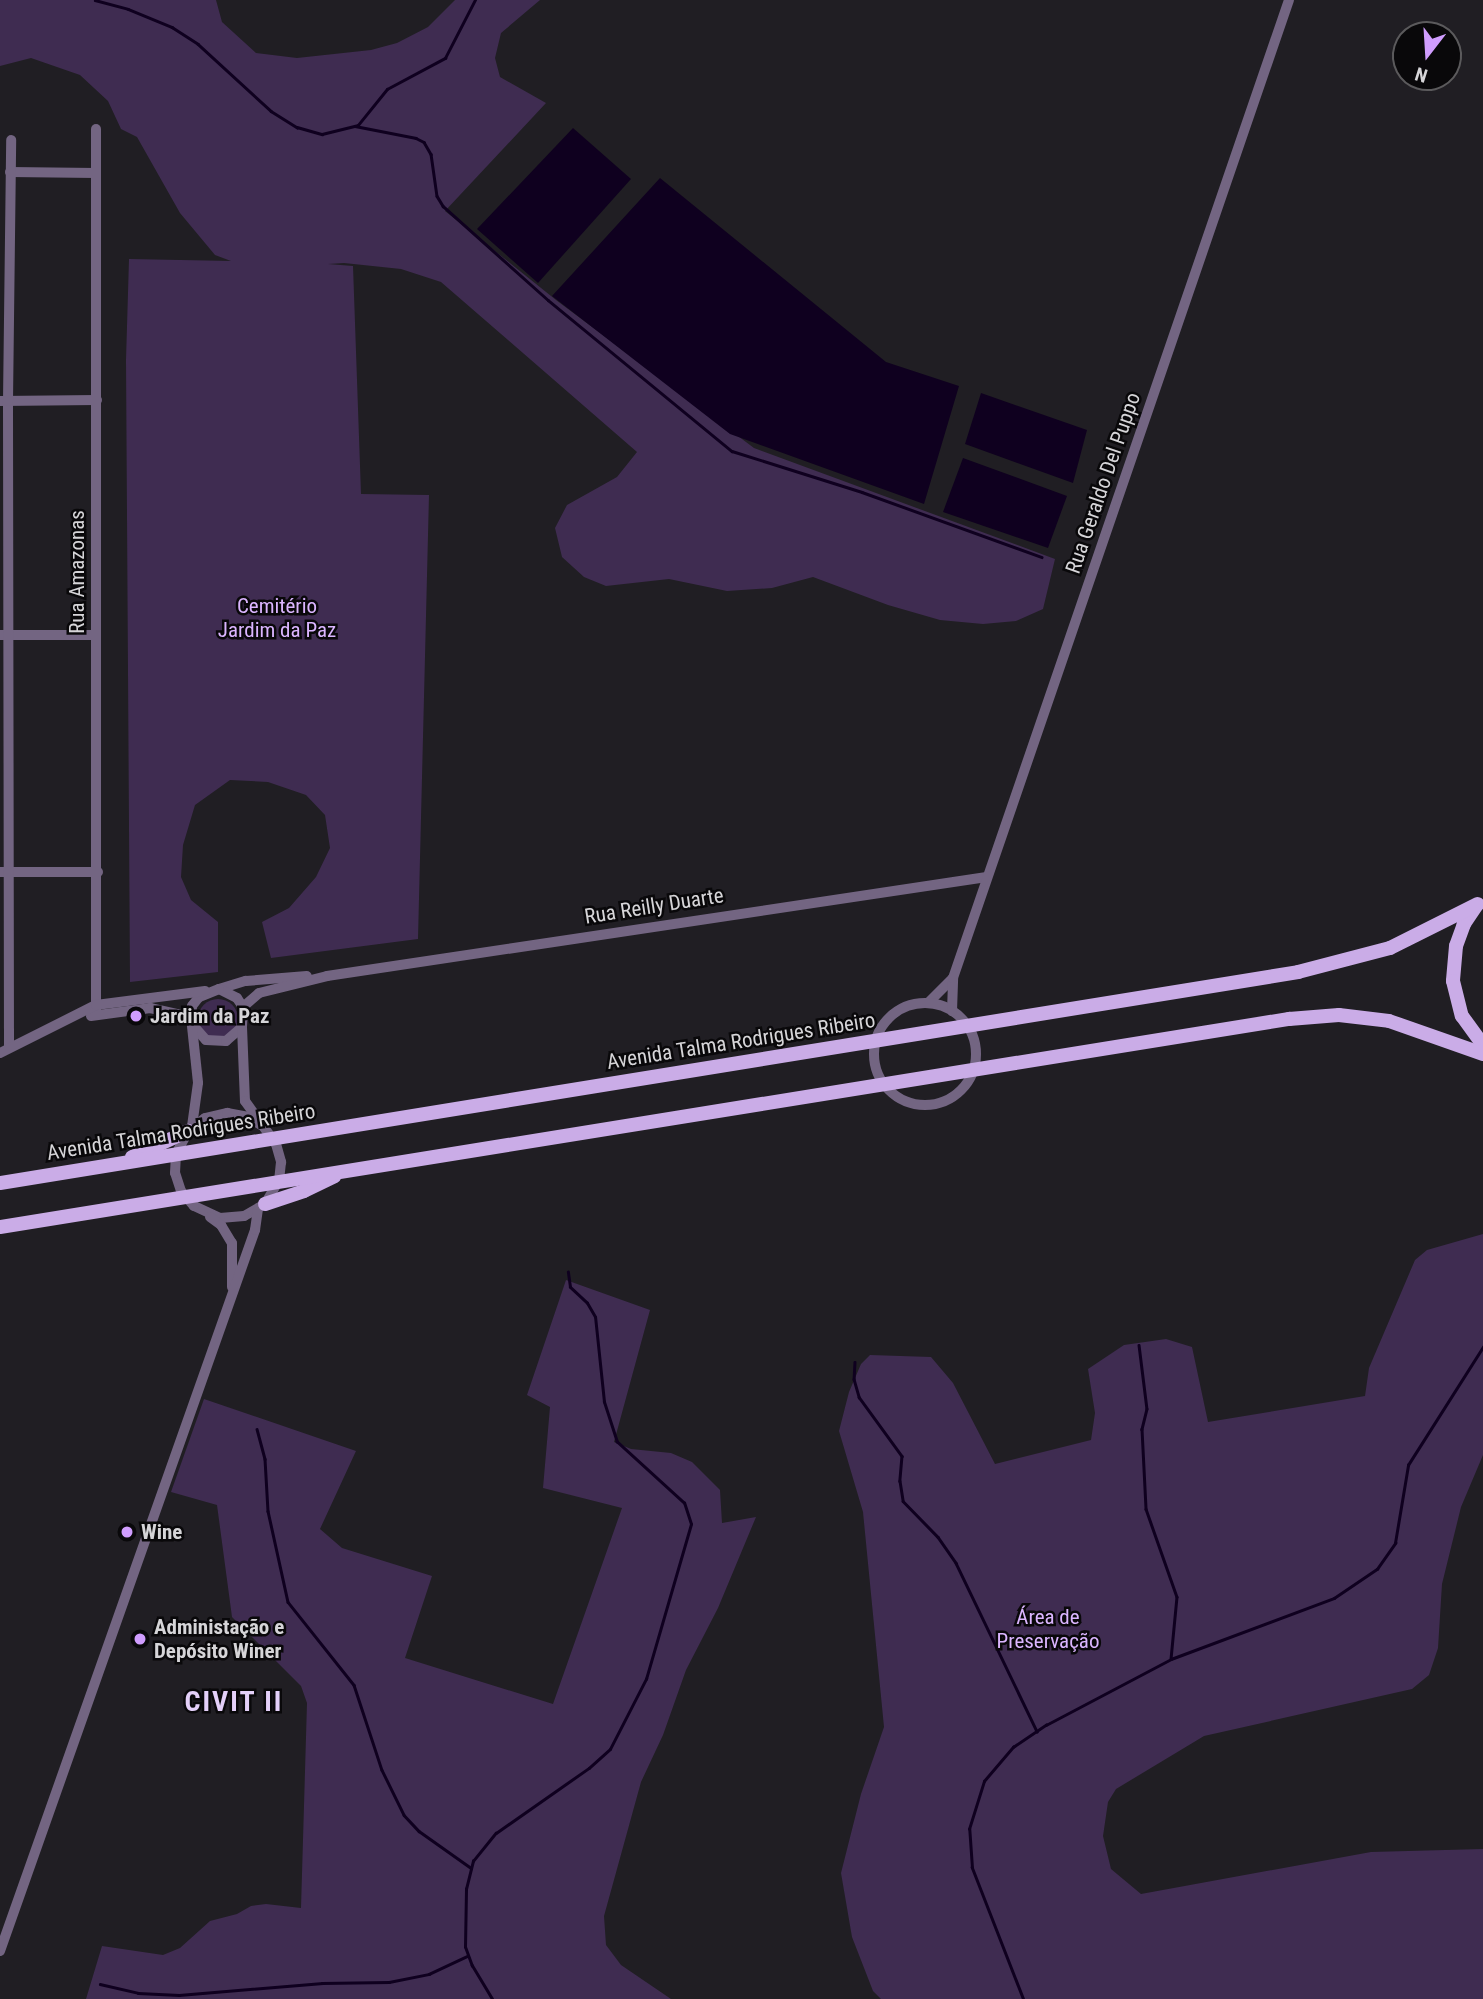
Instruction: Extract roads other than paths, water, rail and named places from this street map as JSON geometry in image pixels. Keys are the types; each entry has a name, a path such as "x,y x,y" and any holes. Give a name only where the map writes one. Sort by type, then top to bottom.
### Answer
{"main road":[{"name":"Avenida Talma Rodrigues Ribeiro","path":"0,1184 1322,968 1390,948 1480,902"},
{"path":"1480,902 1459,934 1453,958 1453,981 1462,1016 1483,1045"},
{"path":"0,1227 882,1082 1289,1019 1339,1015 1389,1021 1483,1054"},
{"path":"124,1163 150,1147 190,1129"},
{"path":"262,1207 350,1169"}],"street":[{"name":"Rua Geraldo Del Puppo","path":"952,1011 953,978 1289,0"},
{"name":"Rua Amazonas","path":"96,129 96,1010"},
{"path":"5,1050 4,401 11,140"},
{"path":"10,172 96,173"},
{"path":"4,401 97,400"},
{"path":"4,635 96,635"},
{"path":"4,872 98,872"},
{"name":"Rua Reilly Duarte","path":"5,1050 64,1020 96,1010 214,990 246,981 327,976 987,877"},
{"name":"Rua Reilly Duarte","path":"243,1007 259,993 327,976"},
{"name":"Rua Geraldo Del Puppo","path":"928,1003 953,978"},
{"path":"0,1951 231,1298 255,1230 262,1207 279,1180 281,1162 273,1138 245,1101 243,1007 229,992 214,990 199,997 191,1021 198,1083 190,1129 176,1154 175,1173 185,1196 221,1225 232,1243 231,1298"},
{"path":"928,1003 952,1011 968,1026 975,1046 974,1068 967,1083 954,1096 930,1104 905,1101 882,1082 874,1063 875,1041 881,1027 898,1010 912,1004 928,1003"},
{"name":"Rua Reilly Duarte","path":"96,1010 150,1008 191,1021"},
{"path":"191,1021 197,1034 216,1043 226,1041 242,1027"},
{"path":"190,1129 205,1118 226,1113 241,1115 261,1125"},
{"path":"205,1213 236,1218 262,1207"}],"waterway":[{"path":"95,0 128,9 172,27 198,44 271,111 297,127 322,134 358,125 387,89 445,58 475,0"},
{"path":"355,126 424,142 431,154 437,196 443,206 548,300 732,451 862,492 1042,557"},
{"path":"492,1999 472,1966 465,1947 466,1889 473,1861 496,1833 589,1768 610,1749 646,1679 691,1524 684,1503 617,1442 604,1402 595,1317 587,1303 570,1287 568,1272"},
{"path":"1139,1345 1147,1409 1142,1429 1146,1509 1177,1597 1171,1659"},
{"path":"1023,1999 972,1868 969,1829 984,1781 1013,1747 1046,1725 1171,1659 1334,1598 1377,1569 1395,1543 1408,1465 1483,1347"},
{"path":"855,1362 854,1379 859,1397 902,1456 900,1481 903,1501 938,1537 956,1563 1037,1731"},
{"path":"257,1429 265,1459 268,1511 288,1602 354,1685 382,1770 404,1815 419,1831 471,1868"},
{"path":"100,1984 138,1993 179,1995 322,1983 389,1982 429,1974 467,1956"}],"place":[{"name":"Jardim da Paz","path":"136,1016"},
{"name":"Wine","path":"127,1532"},
{"name":"Administação e Depósito Winer","path":"140,1639"}],"district":[{"name":"CIVIT II","path":"234,1702"}],"park label":[{"name":"Cemitério Jardim da Paz","path":"277,618"},
{"name":"Área de Preservação","path":"1048,1629"}]}
